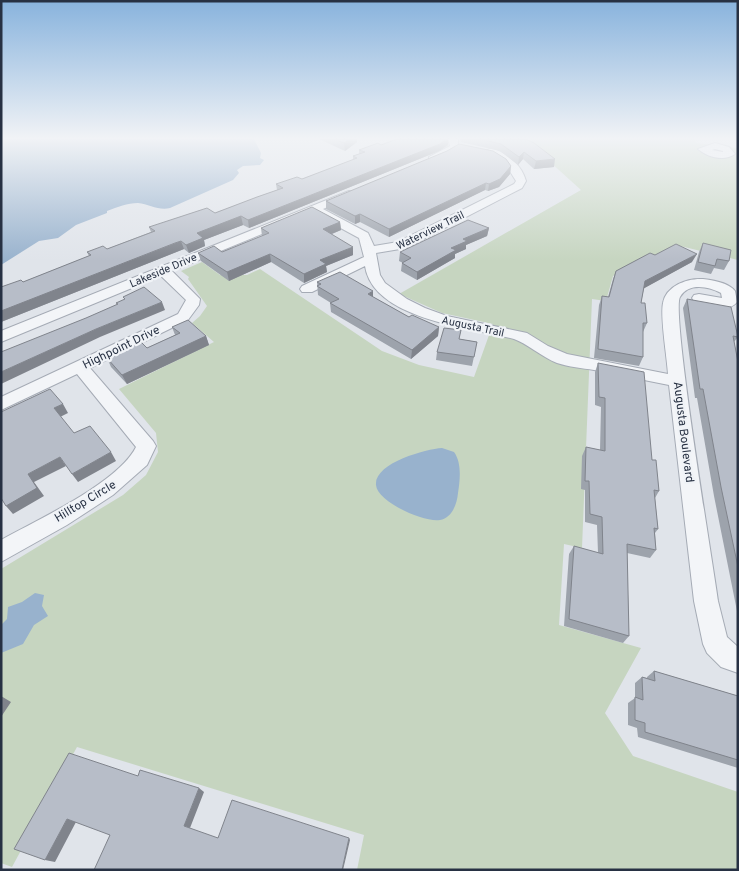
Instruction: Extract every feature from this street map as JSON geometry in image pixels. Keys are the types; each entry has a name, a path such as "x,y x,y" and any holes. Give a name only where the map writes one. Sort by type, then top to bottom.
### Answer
{"street":[{"name":"Waterview Trail","path":"307,289 370,254 402,245 518,186 521,180"},
{"name":"Lakeside Drive","path":"1,337 358,190"},
{"name":"Augusta Trail","path":"314,209 357,230 364,236 370,254 372,276 380,286 402,302 420,311 443,320 521,336 542,350 563,359 677,381"},
{"name":"Highpoint Drive","path":"1,404 182,317 193,299 162,270"},
{"name":"Augusta Boulevard","path":"699,298 717,303 730,302 728,291 703,282 681,288 672,296 670,304 677,381 706,600 716,644 730,658 738,660"},
{"name":"Hilltop Circle","path":"1,552 119,481 145,452 146,446 80,367"}],"green space":[{"path":"570,180 737,180 738,260 676,245 613,276 606,301 592,299 582,548 564,544 559,625 641,648 605,713 633,756 738,792 738,870 357,870 364,835 77,747 12,867 1,863 1,569 123,495 146,475 158,452 156,433 119,389 214,342 192,323 207,306 188,279 189,277 181,271 202,262 220,275 247,275 260,269 382,351 419,365 474,377 493,324 442,313 399,294 581,190"}],"water":[{"path":"1,180 233,180 170,208 162,209 134,203 107,211 107,213 76,225 58,238 39,241 1,265"},
{"path":"442,448 454,452 457,456 460,472 456,502 451,513 444,519 433,520 413,515 393,504 378,492 376,485 378,477 383,470 414,454"},
{"path":"35,593 44,595 42,606 48,616 34,625 23,644 1,653 1,625 7,619 8,607 22,602"}],"building":[{"path":"289,180 350,180 248,220 241,216 197,233 203,238 186,245 181,241 175,243 1,311 1,287 21,280 23,282 91,255 87,252 103,246 107,249 155,231 149,227 207,208 215,213 283,188 276,184"},
{"path":"378,180 499,180 489,184 486,183 389,229 360,214 355,216 326,201"},
{"path":"312,207 340,222 323,229 353,247 320,260 326,264 304,274 270,254 227,272 198,253 214,246 222,252 269,233 261,228"},
{"path":"468,220 489,228 463,239 467,241 451,248 456,250 417,272 402,263 411,258 400,252"},
{"path":"703,243 731,250 729,261 717,259 715,266 698,262"},
{"path":"676,244 697,254 645,281 641,303 645,303 647,323 643,323 643,357 598,349 602,296 609,297 616,271 650,253 655,255"},
{"path":"340,272 373,291 368,294 409,317 412,315 439,327 412,350 330,303 339,299 317,286 321,284 317,282"},
{"path":"144,287 162,302 96,329 1,372 1,352 118,304 116,303 125,299 123,297"},
{"path":"687,299 731,307 738,337 733,336 738,362 738,567 703,389 700,389"},
{"path":"188,320 206,336 122,375 107,358 141,342 147,348 180,333 172,327"},
{"path":"444,328 461,330 459,339 477,342 474,357 437,352"},
{"path":"598,363 644,372 652,460 656,460 659,491 654,490 658,529 654,528 656,550 627,544 629,636 569,619 574,546 603,554 602,517 590,514 589,481 585,481 586,447 605,451 605,398 599,397"},
{"path":"50,389 63,404 54,408 74,433 90,426 111,452 72,474 60,457 28,474 37,488 6,506 1,498 1,412"},
{"path":"654,671 738,696 738,760 645,732 645,723 635,720 635,697 643,700 642,677 655,681"},
{"path":"69,753 138,776 140,770 199,788 184,826 218,838 232,800 349,838 342,870 94,870 110,835 67,819 45,860 14,849"}]}
